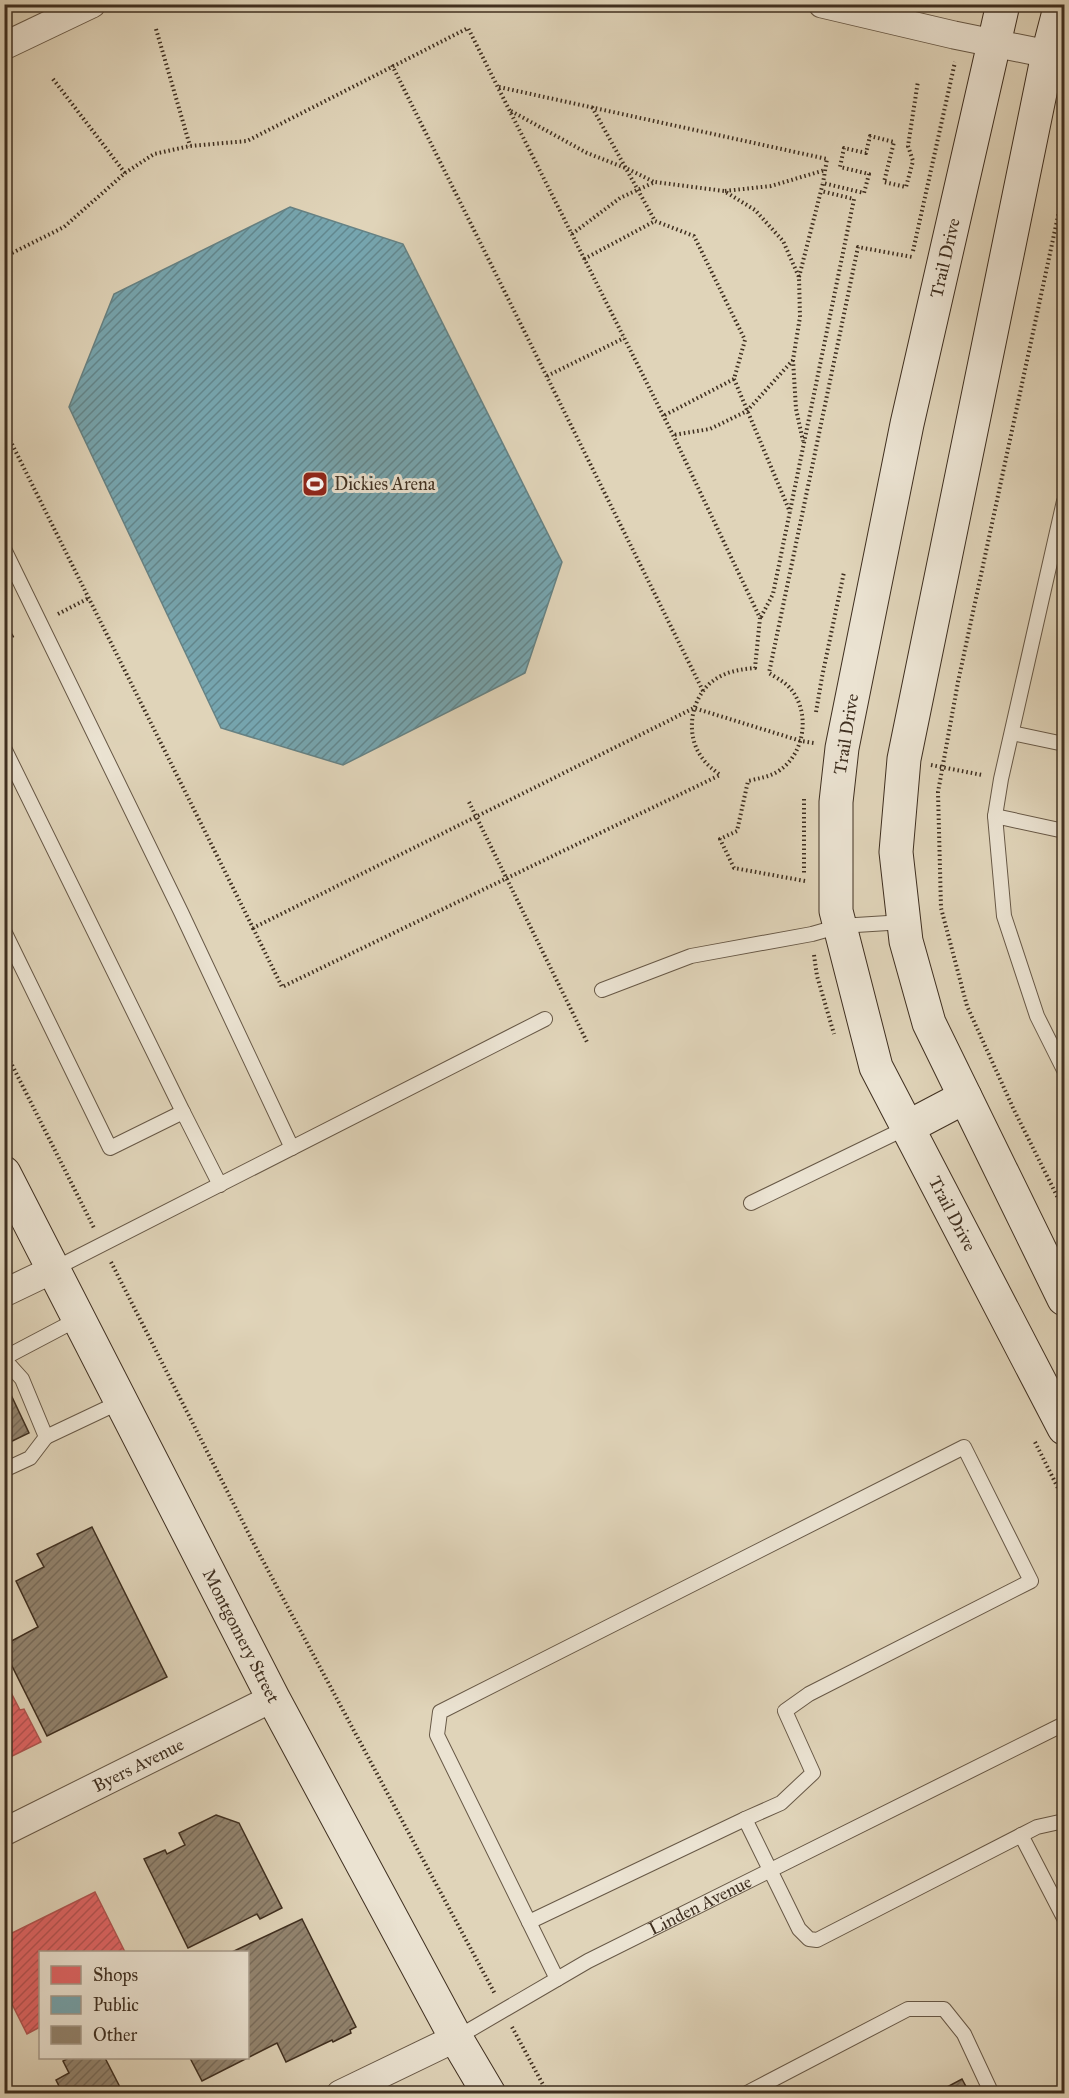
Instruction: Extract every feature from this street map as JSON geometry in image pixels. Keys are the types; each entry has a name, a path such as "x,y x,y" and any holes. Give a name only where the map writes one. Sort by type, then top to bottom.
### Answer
{"street":[{"path":"4,46 55,13 92,4"},
{"path":"822,4 1056,55"},
{"name":"Trail Drive","path":"1003,4 907,424 842,748 836,802 836,911 876,1067 1065,1428"},
{"path":"1061,4 1056,55 904,759 896,852 906,941 929,1023 1065,1299"},
{"path":"908,1127 965,1097"},
{"name":"Montgomery Street","path":"4,1173 273,1698 456,2038 489,2094"},
{"path":"4,1293 52,1270"},
{"name":"Byers Avenue","path":"4,1832 273,1698"},
{"name":"Linden Avenue","path":"340,2094 456,2038"}],"lane":[{"path":"1065,501 1001,779 995,816 1004,916 1037,1016 1065,1070"},
{"path":"4,549 182,912 292,1148"},
{"path":"1012,733 1065,744"},
{"path":"4,748 220,1185"},
{"path":"995,816 1065,831"},
{"path":"602,990 691,956 812,934 840,926 904,922"},
{"path":"4,931 110,1148 183,1112"},
{"path":"52,1270 545,1019"},
{"path":"752,1203 908,1127"},
{"path":"46,1437 22,1379 4,1358 78,1319"},
{"path":"4,1470 30,1458 46,1437 120,1402"},
{"path":"529,1922 781,1803 813,1773 785,1711 809,1694 1031,1581 964,1447 440,1712 437,1735 557,1979"},
{"name":"Linden Avenue","path":"456,2038 588,1961 1065,1725"},
{"path":"745,1819 799,1929 809,1939 817,1940 1038,1827 1065,1821"},
{"path":"1022,1835 1065,1918"},
{"path":"750,2092 908,2010 944,2009 964,2034 992,2094"}],"path":[{"path":"957,4 968,8"},
{"path":"4,257 64,227 125,172 154,154 190,146 247,141 468,28 673,435 760,618"},
{"path":"156,29 190,146"},
{"path":"392,65 703,691"},
{"path":"53,79 125,172"},
{"path":"823,183 864,193 869,174 840,167 844,148 866,153 870,136 894,142 884,182 906,187 913,161 908,146 918,81"},
{"path":"498,87 826,159 823,183 799,277 800,317 793,360 796,409 804,445"},
{"path":"592,107 655,221 694,236 744,340 735,380 790,512"},
{"path":"510,110 587,153 655,182 724,191 771,186 825,170"},
{"path":"572,234 620,198 655,182"},
{"path":"1065,188 958,682 938,792 941,908 967,1006 1014,1110 1065,1210"},
{"path":"724,191 755,210 783,241 799,277"},
{"path":"4,428 282,987 720,775 702,758 694,743 691,725 694,708 703,691 717,678 735,670 755,668 760,618 773,594 854,199 821,191"},
{"path":"584,259 655,221"},
{"path":"805,881 734,868 720,839 737,831 748,781 766,777 781,770 793,756 801,741 803,721 799,702 789,686 769,673 858,247 912,257"},
{"path":"547,376 624,338"},
{"path":"673,435 710,429 747,411 793,360"},
{"path":"663,416 735,380"},
{"path":"58,614 89,598"},
{"path":"4,640 16,634"},
{"path":"253,928 694,708 801,741"},
{"path":"924,763 1001,779"},
{"path":"469,802 587,1042"},
{"path":"4,1049 255,1546 548,2094"}],"building: Shops":[{"path":"4,1679 20,1710 24,1709 41,1742 4,1760"},
{"path":"95,1892 124,1951 39,1951 39,2028 27,2034 4,1988 4,1937"}],"building: Public":[{"name":"Dickies Arena","path":"290,207 403,244 562,562 525,673 343,765 221,728 69,407 114,294"}],"building: Other":[{"path":"4,1380 29,1433 4,1445"},
{"path":"92,1527 167,1677 47,1736 4,1650 4,1645 38,1627 16,1581 44,1567 37,1554"},
{"path":"216,1815 239,1823 282,1908 260,1919 257,1914 188,1948 144,1859 165,1850 167,1854 185,1845 179,1833"},
{"path":"302,1919 356,2027 350,2030 351,2033 333,2042 332,2040 286,2062 277,2043 249,2057 249,1951 234,1951"},
{"path":"67,2059 106,2059 126,2094 63,2094 56,2080 69,2073 63,2061"},
{"path":"191,2059 245,2059 202,2081"},
{"path":"962,2079 970,2094 934,2094"}],"place":[{"name":"Dickies Arena","path":"315,484"}]}
